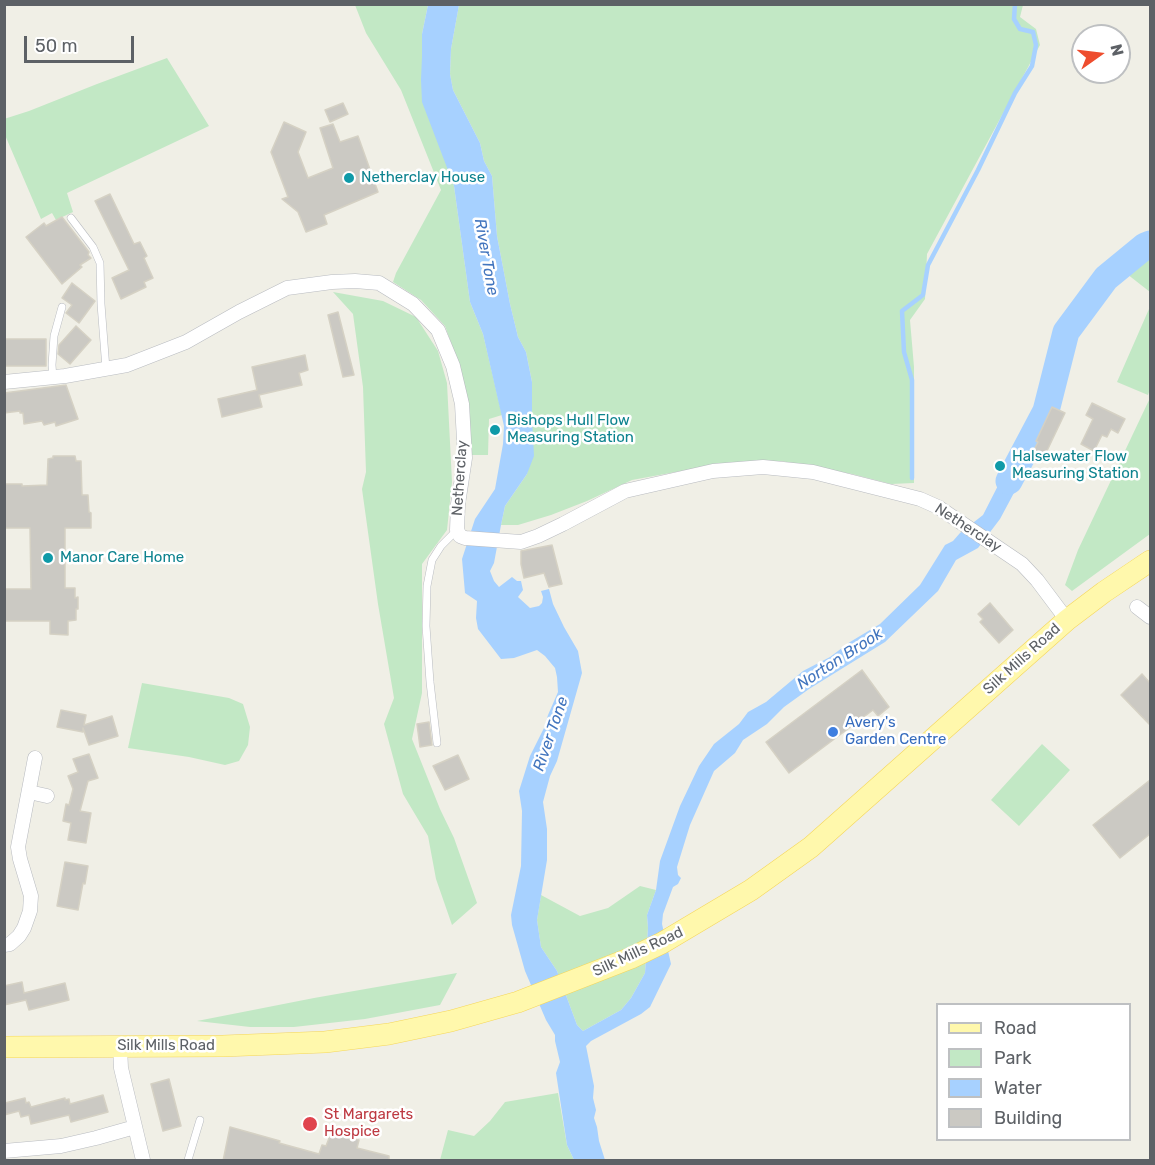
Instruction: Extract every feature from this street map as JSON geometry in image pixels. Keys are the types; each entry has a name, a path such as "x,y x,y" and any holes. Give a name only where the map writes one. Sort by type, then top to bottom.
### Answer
{"main road":[{"name":"Silk Mills Road","path":"4,1047 223,1046 325,1042 389,1034 451,1021 518,1002 631,958 691,927 751,890 811,847 1067,620 1150,561"}],"street":[{"name":"Netherclay","path":"4,382 53,378 127,365 186,342 287,288 332,282 379,283 413,304 438,330 453,366 462,404 465,458 458,504 461,534 500,542 521,542 563,524 625,491 713,471 764,467 813,472 920,499 938,507 1022,564 1067,620"},
{"path":"1137,607 1150,617"},
{"path":"4,945 10,944 19,936 30,911 31,896 18,847 35,758"},
{"path":"29,792 47,796"},
{"path":"120,1046 121,1068 143,1161"},
{"path":"4,1151 61,1146 135,1127"}],"lane":[{"path":"71,218 93,247 100,263 106,369"},
{"path":"53,378 54,336 62,308"},
{"path":"437,743 426,626 427,586 432,560 441,546 461,534"},
{"path":"188,1161 200,1120"}],"green space":[{"path":"355,5 428,5 422,34 422,56 454,186 470,302 483,334 502,415 489,419 488,455 470,455 459,365 445,326 421,300 393,282 441,190 401,90 366,33"},
{"path":"459,5 1023,5 1020,17 1036,29 1040,45 927,254 925,299 910,320 914,367 914,483 891,484 852,474 781,461 725,463 632,480 551,515 518,525 501,525 505,506 527,474 532,418 532,382 526,352 518,337 510,304 497,236 492,176 484,161 480,143 453,90 450,74 451,49"},
{"path":"167,58 209,126 67,193 73,212 56,220 52,213 41,219 5,135 4,119"},
{"path":"1150,236 1150,292 1113,260 1129,245"},
{"path":"333,292 383,301 416,317 438,351 447,383 452,482 447,530 422,564 422,693 412,739 454,838 477,903 452,925 436,879 428,836 403,794 384,724 394,698 362,489 366,472 363,387 353,314"},
{"path":"1149,309 1150,389 1148,395 1117,382"},
{"path":"1150,398 1150,534 1072,591 1065,585 1078,550"},
{"path":"142,683 229,698 243,704 250,727 248,745 239,761 225,765 128,748"},
{"path":"1042,744 1070,770 1019,826 991,800"},
{"path":"640,886 656,890 647,915 645,973 631,998 621,1010 583,1031 577,1025 557,971 541,947 537,920 541,895 580,916 608,908"},
{"path":"457,973 440,1005 365,1019 294,1027 250,1027 197,1021 314,998"},
{"path":"558,1093 567,1145 574,1160 440,1160 448,1130 474,1136 505,1102"}],"water":[{"name":"River Tone","path":"428,5 459,5 451,49 450,74 453,90 480,143 484,161 492,176 497,236 510,304 518,337 526,352 532,382 534,456 527,474 505,506 494,563 490,571 499,587 512,577 521,581 523,590 518,597 530,608 542,603 541,591 549,589 553,604 578,651 582,673 543,802 547,829 547,860 537,920 541,947 557,971 577,1025 583,1031 621,1010 631,998 645,973 647,915 656,890 660,861 680,806 699,766 714,744 739,724 748,712 766,702 803,671 830,657 880,624 920,585 945,545 953,541 983,515 1007,468 1015,458 1026,451 1023,476 1000,519 978,548 956,560 938,591 885,642 784,707 767,724 743,740 735,753 714,771 690,825 677,867 681,878 673,887 663,914 662,924 671,964 650,1007 586,1046 594,1086 593,1098 596,1110 594,1118 605,1160 574,1160 567,1145 556,1073 560,1062 555,1035 525,971 512,925 511,915 521,866 522,811 519,791 530,756 558,692 557,677 555,668 537,650 514,658 501,659 478,629 477,601 465,593 462,559 475,519 495,489 504,426 483,334 470,302 454,186 422,102 422,34"}],"building":[{"path":"343,103 348,114 330,122 325,110"},
{"name":"Netherclay House","path":"284,122 306,132 298,152 308,178 333,168 320,128 333,124 340,142 358,136 378,192 324,215 327,224 306,232 298,212 282,199 288,197 271,152"},
{"path":"110,194 134,244 140,242 147,256 144,258 153,278 144,282 146,287 121,299 112,278 129,270 95,201"},
{"path":"62,217 89,252 88,255 91,258 80,265 82,267 62,284 26,237 44,223 46,226"},
{"path":"72,283 95,301 79,323 66,313 72,305 62,298"},
{"path":"338,312 354,375 343,377 328,315"},
{"path":"76,326 91,340 70,364 58,354 59,345"},
{"path":"4,339 46,339 46,366 4,366"},
{"path":"305,355 308,370 299,373 302,385 259,395 262,407 222,417 218,399 257,390 252,367"},
{"path":"66,385 78,419 56,426 55,422 44,425 42,421 24,424 23,413 20,411 4,413 4,393"},
{"path":"1092,403 1125,419 1118,433 1111,429 1107,437 1102,435 1094,451 1081,444 1093,419 1086,415"},
{"path":"1052,407 1065,413 1045,455 1034,450"},
{"name":"Manor Care Home","path":"53,456 75,456 76,461 81,461 82,495 88,495 89,512 91,513 91,528 65,528 65,588 75,588 75,598 78,597 76,620 68,621 68,635 50,634 50,621 4,621 4,589 31,589 30,528 4,528 4,484 47,485 48,459"},
{"path":"552,545 562,584 549,587 544,573 524,578 521,551"},
{"path":"990,603 1013,630 999,643 980,622 983,619 978,614"},
{"path":"862,670 889,707 878,716 873,710 789,773 766,742"},
{"path":"1142,674 1150,683 1150,725 1121,695"},
{"path":"61,710 86,715 84,725 112,716 118,736 89,745 83,728 83,732 57,727"},
{"path":"429,722 432,745 420,747 417,724"},
{"path":"89,754 98,778 88,781 80,811 91,813 86,843 68,840 71,823 63,821 66,804 69,805 73,789 68,776 78,772 73,759"},
{"path":"458,755 469,779 445,790 433,766"},
{"path":"1150,780 1150,834 1120,858 1093,825"},
{"path":"65,862 88,866 78,910 57,906"},
{"path":"22,982 24,993 65,983 69,1000 29,1010 26,1000 4,1005 4,986"},
{"path":"169,1079 181,1126 163,1131 151,1084"},
{"path":"103,1095 108,1112 71,1122 69,1115 31,1124 29,1115 21,1117 19,1111 4,1115 5,1103 25,1098 26,1103 29,1102 31,1107 65,1098 65,1100 69,1099 70,1104"},
{"path":"230,1127 319,1154 322,1145 326,1146 331,1133 359,1140 357,1148 389,1156 389,1161 223,1161"}],"waterway":[{"path":"912,478 912,380 904,352 902,311 923,295 928,265 1015,93 1032,66 1036,45 1033,32 1020,29 1014,19 1015,4"},
{"name":"Norton Brook","path":"1009,481 1046,411 1066,332 1106,278 1150,244"}],"place":[{"name":"Netherclay House","path":"349,178"},
{"name":"Bishops Hull Flow Measuring Station","path":"495,430"},
{"name":"Halsewater Flow Measuring Station","path":"1000,466"},
{"name":"Manor Care Home","path":"48,558"},
{"name":"Avery's Garden Centre","path":"833,732"},
{"name":"St Margarets Hospice","path":"310,1124"}]}
